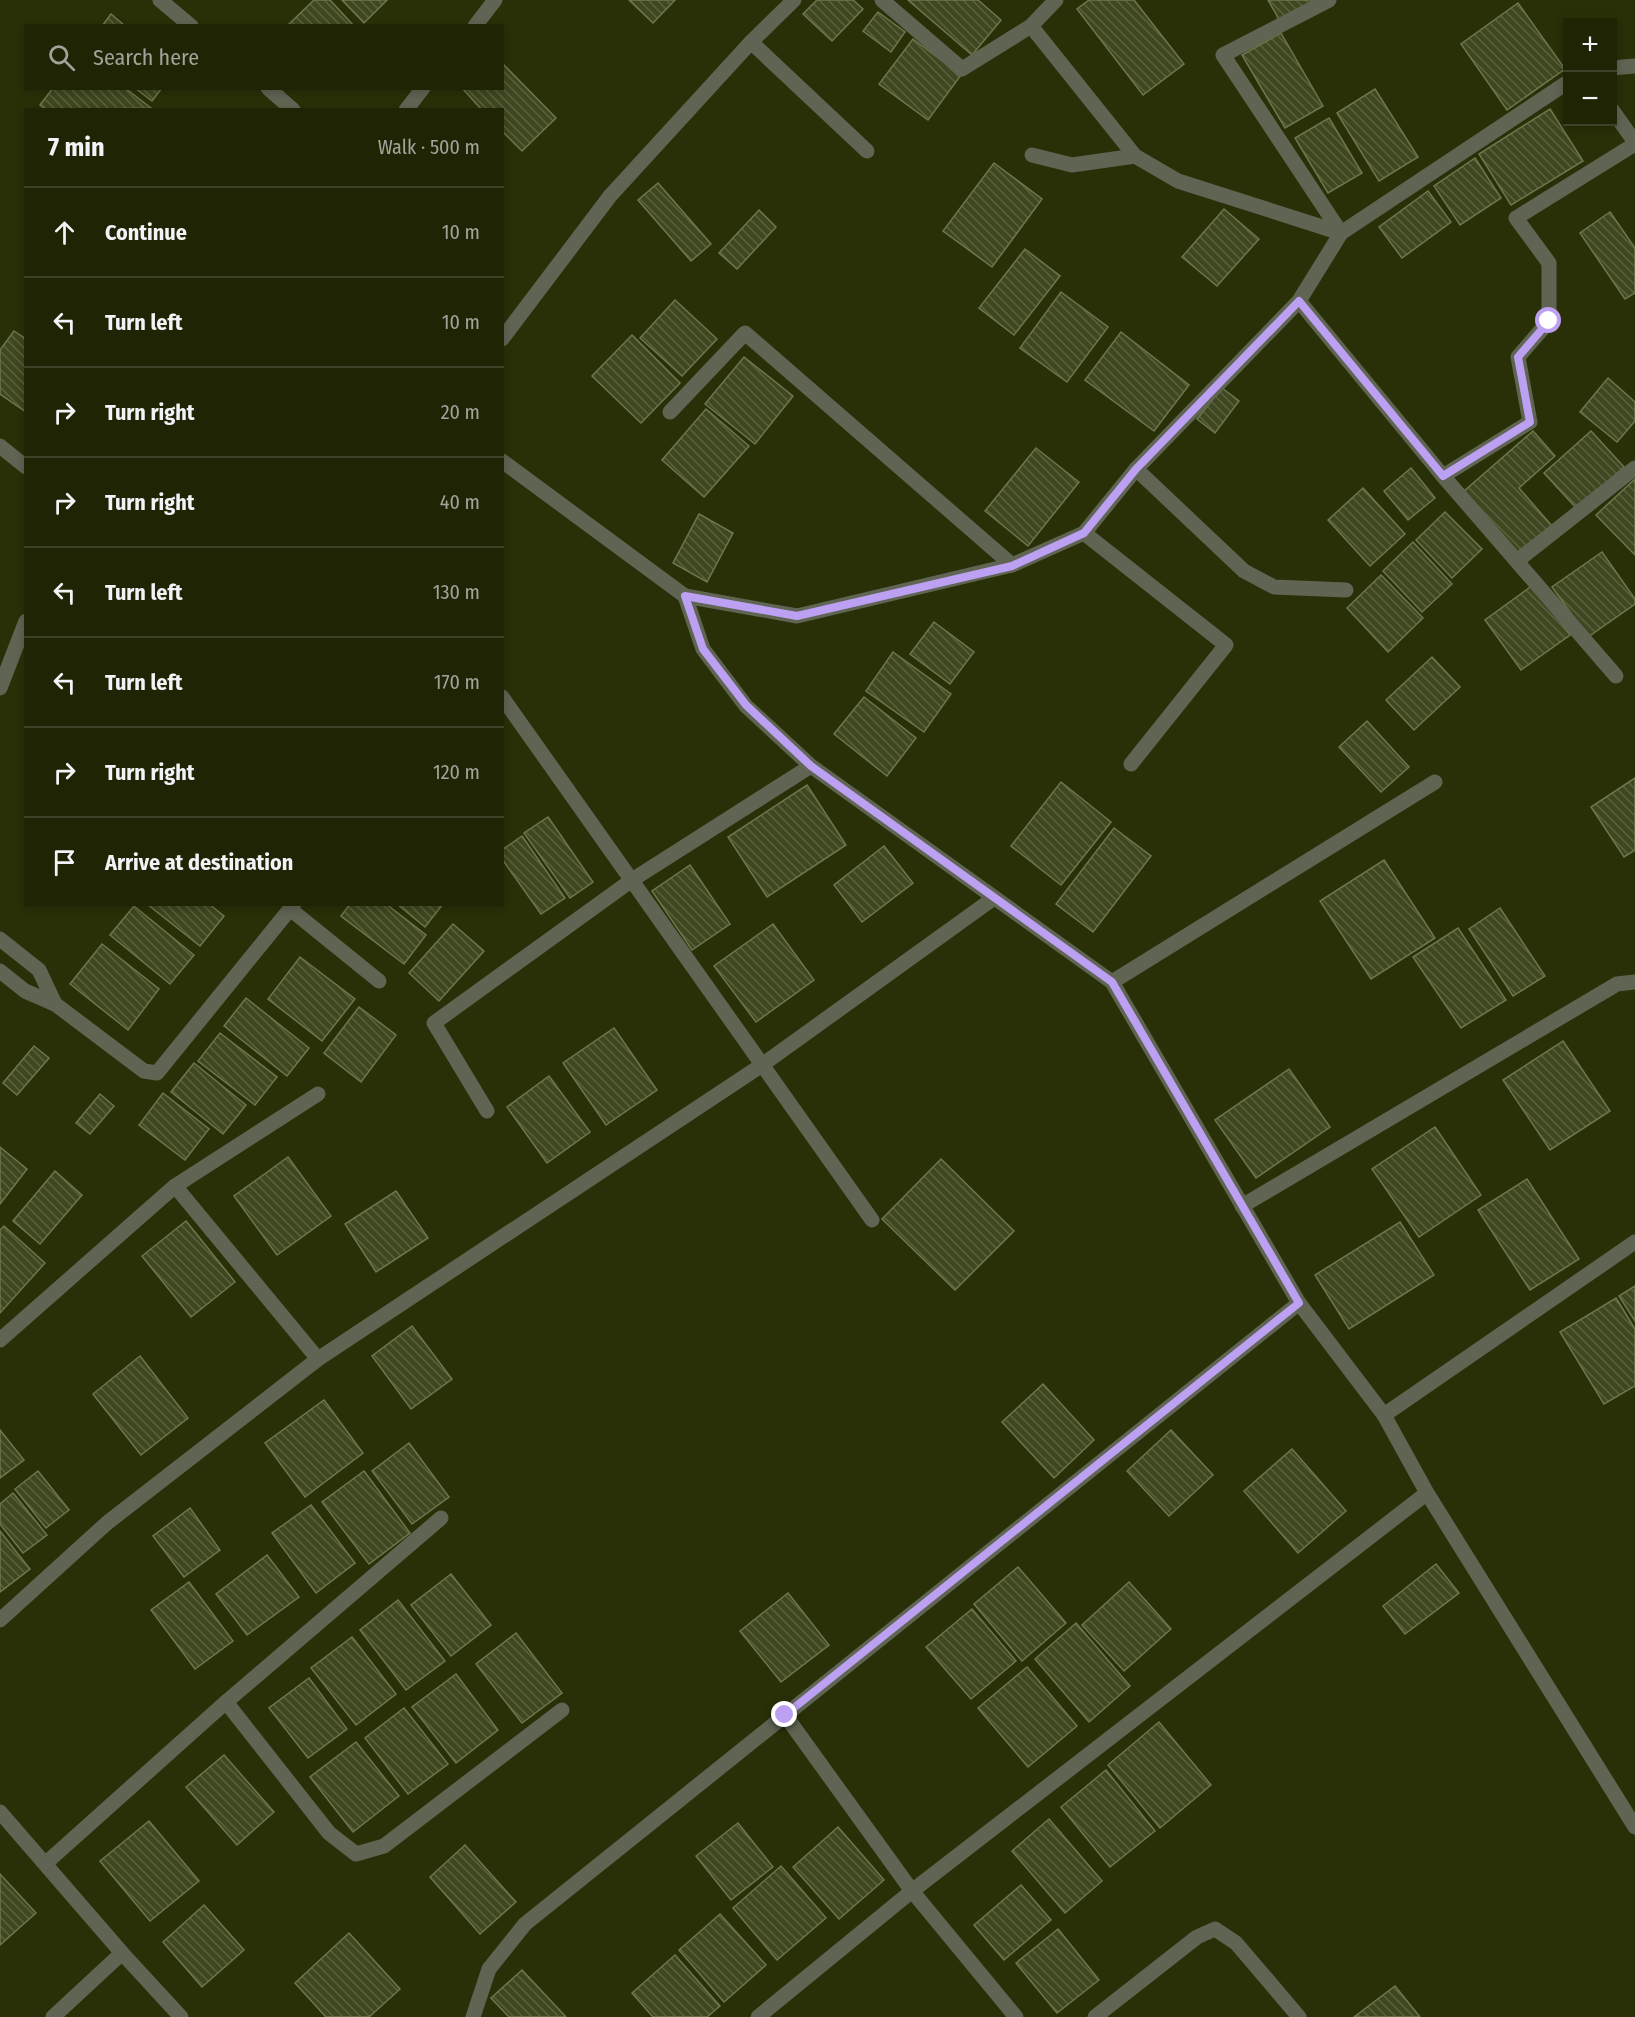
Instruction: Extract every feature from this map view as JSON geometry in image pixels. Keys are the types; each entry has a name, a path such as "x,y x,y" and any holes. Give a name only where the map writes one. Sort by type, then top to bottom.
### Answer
{"street":[{"path":"160,0 189,24"},
{"path":"477,24 495,0"},
{"path":"504,336 610,196 751,42 794,0"},
{"path":"882,0 962,69 1031,26 1056,0"},
{"path":"1329,0 1223,55 1341,233"},
{"path":"1031,26 1135,156 1178,181 1341,233"},
{"path":"751,42 867,151"},
{"path":"1617,68 1635,66"},
{"path":"504,462 685,596 797,616 1012,566 1084,533 1136,469 1299,301 1341,233 1563,85"},
{"path":"270,90 291,108"},
{"path":"408,108 421,90"},
{"path":"1443,476 1530,422 1518,357 1549,321 1548,264 1516,218 1635,143 1617,117"},
{"path":"1032,154 1072,165 1135,156"},
{"path":"1299,301 1443,476 1616,676"},
{"path":"670,412 745,333 1012,566"},
{"path":"0,446 24,465"},
{"path":"1517,561 1635,468"},
{"path":"1136,469 1244,571 1274,587 1346,590"},
{"path":"1084,533 1226,645 1131,764"},
{"path":"685,596 703,649 746,705 811,766 1112,982 1299,1303 1384,1415 1427,1493 1635,1827"},
{"path":"0,688 24,626"},
{"path":"504,700 872,1220"},
{"path":"487,1111 434,1023 632,880 811,766"},
{"path":"1112,982 1434,782"},
{"path":"0,1620 107,1523 318,1359 762,1065 994,898"},
{"path":"0,971 25,991 55,1004 144,1071 157,1073 292,907 379,981"},
{"path":"0,939 39,970 55,1004"},
{"path":"1242,1206 1617,984 1635,982"},
{"path":"0,1340 175,1186 318,1094"},
{"path":"175,1186 318,1359"},
{"path":"1384,1415 1635,1242"},
{"path":"472,2017 489,1969 525,1924 1299,1303"},
{"path":"758,2017 912,1891 1427,1493"},
{"path":"46,1863 226,1701 441,1518"},
{"path":"226,1701 329,1833 356,1854 384,1846 562,1710"},
{"path":"785,1715 912,1891 1016,2017"},
{"path":"0,1812 122,1953 181,2017"},
{"path":"1095,2017 1197,1936 1215,1929 1236,1943 1299,2017"},
{"path":"53,2017 122,1953"}],"building":[{"path":"314,0 330,0 352,24 289,24"},
{"path":"342,0 387,0 364,23"},
{"path":"629,0 675,0 653,23"},
{"path":"817,0 853,0 863,9 832,41 803,14"},
{"path":"908,0 978,0 1001,20 972,55"},
{"path":"1089,0 1134,0 1184,64 1143,95 1077,9"},
{"path":"1268,0 1317,0 1280,21"},
{"path":"1518,3 1563,66 1563,70 1507,110 1461,44"},
{"path":"878,12 905,32 891,52 863,31"},
{"path":"111,14 123,24 104,24"},
{"path":"1281,33 1323,106 1285,128 1242,55"},
{"path":"913,39 961,75 928,120 879,84"},
{"path":"504,65 556,118 522,151 504,133 504,108 480,108 464,90 504,90"},
{"path":"1375,89 1418,157 1379,181 1337,113"},
{"path":"51,90 128,90 151,108 44,108 40,105"},
{"path":"138,90 160,90 152,101"},
{"path":"1550,109 1583,161 1511,205 1479,154"},
{"path":"1329,118 1362,173 1328,193 1295,138"},
{"path":"1475,158 1501,198 1460,225 1434,186"},
{"path":"994,163 1042,199 992,267 943,231"},
{"path":"658,183 711,244 691,261 638,200"},
{"path":"1428,191 1451,222 1402,258 1379,227"},
{"path":"1224,209 1259,239 1217,286 1182,257"},
{"path":"759,210 776,227 737,269 719,253"},
{"path":"1610,212 1635,248 1635,293 1625,299 1580,233"},
{"path":"1025,249 1060,276 1014,335 979,308"},
{"path":"1061,292 1108,327 1067,382 1020,348"},
{"path":"675,300 717,339 682,376 640,338"},
{"path":"14,331 24,338 24,411 0,394 0,350"},
{"path":"1121,332 1189,385 1154,431 1085,380"},
{"path":"632,335 680,383 641,423 592,376"},
{"path":"744,357 793,396 755,444 705,404"},
{"path":"1608,378 1635,402 1635,421 1617,442 1580,412"},
{"path":"1222,388 1239,401 1215,433 1197,419"},
{"path":"706,409 749,446 704,497 662,460"},
{"path":"1533,431 1555,456 1519,488 1552,526 1519,554 1464,491"},
{"path":"1591,431 1624,467 1578,510 1544,473"},
{"path":"1036,448 1079,482 1028,546 985,511"},
{"path":"1411,468 1435,498 1408,520 1384,491"},
{"path":"1635,479 1635,555 1596,515"},
{"path":"1363,488 1405,534 1370,566 1328,520"},
{"path":"1445,512 1482,549 1452,578 1416,540"},
{"path":"699,514 733,533 707,582 673,563"},
{"path":"1413,542 1452,584 1422,612 1383,571"},
{"path":"1602,552 1635,599 1635,604 1588,637 1552,587"},
{"path":"1381,575 1423,618 1388,652 1347,608"},
{"path":"1533,585 1570,635 1521,670 1485,620"},
{"path":"934,622 974,652 950,684 910,654"},
{"path":"893,652 951,694 924,732 866,691"},
{"path":"1432,657 1460,687 1414,730 1386,700"},
{"path":"864,697 916,738 887,776 834,734"},
{"path":"1367,721 1409,767 1381,792 1339,747"},
{"path":"1635,778 1635,850 1624,857 1591,807"},
{"path":"1061,782 1111,822 1061,885 1011,846"},
{"path":"807,785 846,845 767,897 728,837"},
{"path":"548,817 593,882 570,898 524,833"},
{"path":"1114,828 1151,856 1093,932 1056,904"},
{"path":"522,836 565,898 541,914 504,862 504,849"},
{"path":"884,846 913,883 862,922 834,885"},
{"path":"1384,860 1435,938 1371,979 1320,901"},
{"path":"690,865 730,924 692,950 652,891"},
{"path":"134,906 194,955 170,984 110,935"},
{"path":"150,906 212,906 224,916 200,946"},
{"path":"348,906 389,906 426,935 404,964 341,916"},
{"path":"399,906 441,906 425,927"},
{"path":"1500,908 1545,976 1513,996 1469,929"},
{"path":"453,924 484,951 439,1001 409,973"},
{"path":"773,924 814,980 756,1022 714,966"},
{"path":"1458,928 1506,1000 1461,1028 1413,957"},
{"path":"102,944 159,989 128,1030 70,984"},
{"path":"300,957 355,999 322,1041 268,999"},
{"path":"246,998 309,1048 287,1076 224,1026"},
{"path":"359,1007 396,1035 361,1082 324,1053"},
{"path":"614,1028 657,1090 606,1125 563,1063"},
{"path":"220,1033 277,1077 255,1105 198,1061"},
{"path":"1563,1041 1610,1111 1550,1150 1503,1080"},
{"path":"34,1046 49,1058 17,1095 3,1083"},
{"path":"194,1063 246,1105 223,1134 171,1092"},
{"path":"1289,1069 1330,1127 1256,1178 1215,1120"},
{"path":"549,1076 590,1132 547,1163 507,1107"},
{"path":"163,1093 209,1129 185,1160 139,1125"},
{"path":"100,1094 114,1106 90,1134 76,1123"},
{"path":"1435,1127 1481,1195 1419,1237 1372,1169"},
{"path":"0,1147 27,1169 0,1204"},
{"path":"288,1157 331,1216 277,1255 234,1196"},
{"path":"941,1159 1014,1231 955,1290 882,1219"},
{"path":"55,1171 82,1195 40,1244 13,1221"},
{"path":"1527,1179 1579,1259 1530,1290 1478,1210"},
{"path":"396,1191 428,1238 376,1272 345,1224"},
{"path":"186,1221 235,1282 191,1317 142,1256"},
{"path":"1400,1222 1434,1275 1349,1329 1315,1275"},
{"path":"4,1226 45,1263 0,1313 0,1230"},
{"path":"1635,1286 1635,1321 1619,1296"},
{"path":"1616,1298 1635,1329 1635,1386 1604,1404 1560,1332"},
{"path":"412,1326 452,1379 411,1409 372,1356"},
{"path":"140,1356 188,1418 141,1455 93,1394"},
{"path":"1043,1384 1094,1440 1054,1478 1002,1422"},
{"path":"324,1400 363,1453 305,1497 265,1443"},
{"path":"0,1430 24,1460 0,1478"},
{"path":"1171,1430 1213,1475 1169,1516 1127,1471"},
{"path":"409,1443 449,1497 412,1524 372,1471"},
{"path":"1292,1449 1346,1511 1298,1553 1244,1491"},
{"path":"38,1471 69,1510 46,1528 15,1489"},
{"path":"364,1471 410,1533 369,1564 322,1502"},
{"path":"13,1493 47,1535 23,1553 0,1524 0,1504"},
{"path":"311,1505 355,1563 316,1593 272,1533"},
{"path":"190,1508 220,1550 184,1577 153,1536"},
{"path":"0,1531 30,1569 0,1592"},
{"path":"267,1555 299,1597 247,1635 216,1594"},
{"path":"1436,1564 1459,1593 1405,1634 1383,1606"},
{"path":"1018,1567 1066,1623 1022,1661 974,1604"},
{"path":"451,1574 491,1625 451,1656 411,1605"},
{"path":"189,1582 233,1641 195,1669 151,1610"},
{"path":"1129,1582 1171,1629 1124,1671 1082,1625"},
{"path":"788,1593 829,1645 781,1682 740,1631"},
{"path":"398,1600 445,1661 406,1690 360,1630"},
{"path":"972,1609 1016,1661 971,1699 926,1647"},
{"path":"1076,1623 1130,1686 1089,1722 1035,1659"},
{"path":"516,1633 562,1693 522,1723 476,1664"},
{"path":"352,1637 396,1694 356,1725 311,1668"},
{"path":"1027,1667 1077,1726 1028,1767 978,1708"},
{"path":"456,1674 498,1730 456,1763 412,1707"},
{"path":"309,1678 347,1729 308,1758 269,1708"},
{"path":"404,1708 448,1764 408,1794 365,1738"},
{"path":"1159,1722 1211,1785 1160,1828 1108,1765"},
{"path":"356,1742 399,1796 353,1832 310,1777"},
{"path":"224,1755 274,1812 237,1845 186,1787"},
{"path":"1106,1770 1155,1831 1110,1867 1061,1807"},
{"path":"1049,1819 1102,1881 1065,1913 1012,1851"},
{"path":"149,1821 199,1881 150,1921 100,1861"},
{"path":"738,1823 773,1867 731,1900 696,1856"},
{"path":"838,1827 884,1880 839,1919 793,1867"},
{"path":"465,1845 516,1902 480,1934 430,1877"},
{"path":"781,1866 826,1918 777,1960 733,1908"},
{"path":"0,1874 36,1913 0,1945"},
{"path":"1021,1885 1051,1920 1004,1960 974,1925"},
{"path":"204,1905 244,1950 202,1987 163,1942"},
{"path":"720,1914 766,1965 724,2002 679,1950"},
{"path":"1058,1929 1099,1980 1057,2013 1016,1963"},
{"path":"349,1933 400,1989 369,2017 326,2017 295,1983"},
{"path":"675,1955 720,2006 707,2017 653,2017 632,1993"},
{"path":"522,1970 566,2017 509,2017 491,1998"},
{"path":"1395,1986 1420,2017 1354,2017"}],"route":[{"path":"785,1715 1299,1303 1112,982 811,766 746,705 703,649 685,596 797,616 1012,566 1084,533 1136,469 1299,301 1443,476 1530,422 1518,357 1549,321"}]}
